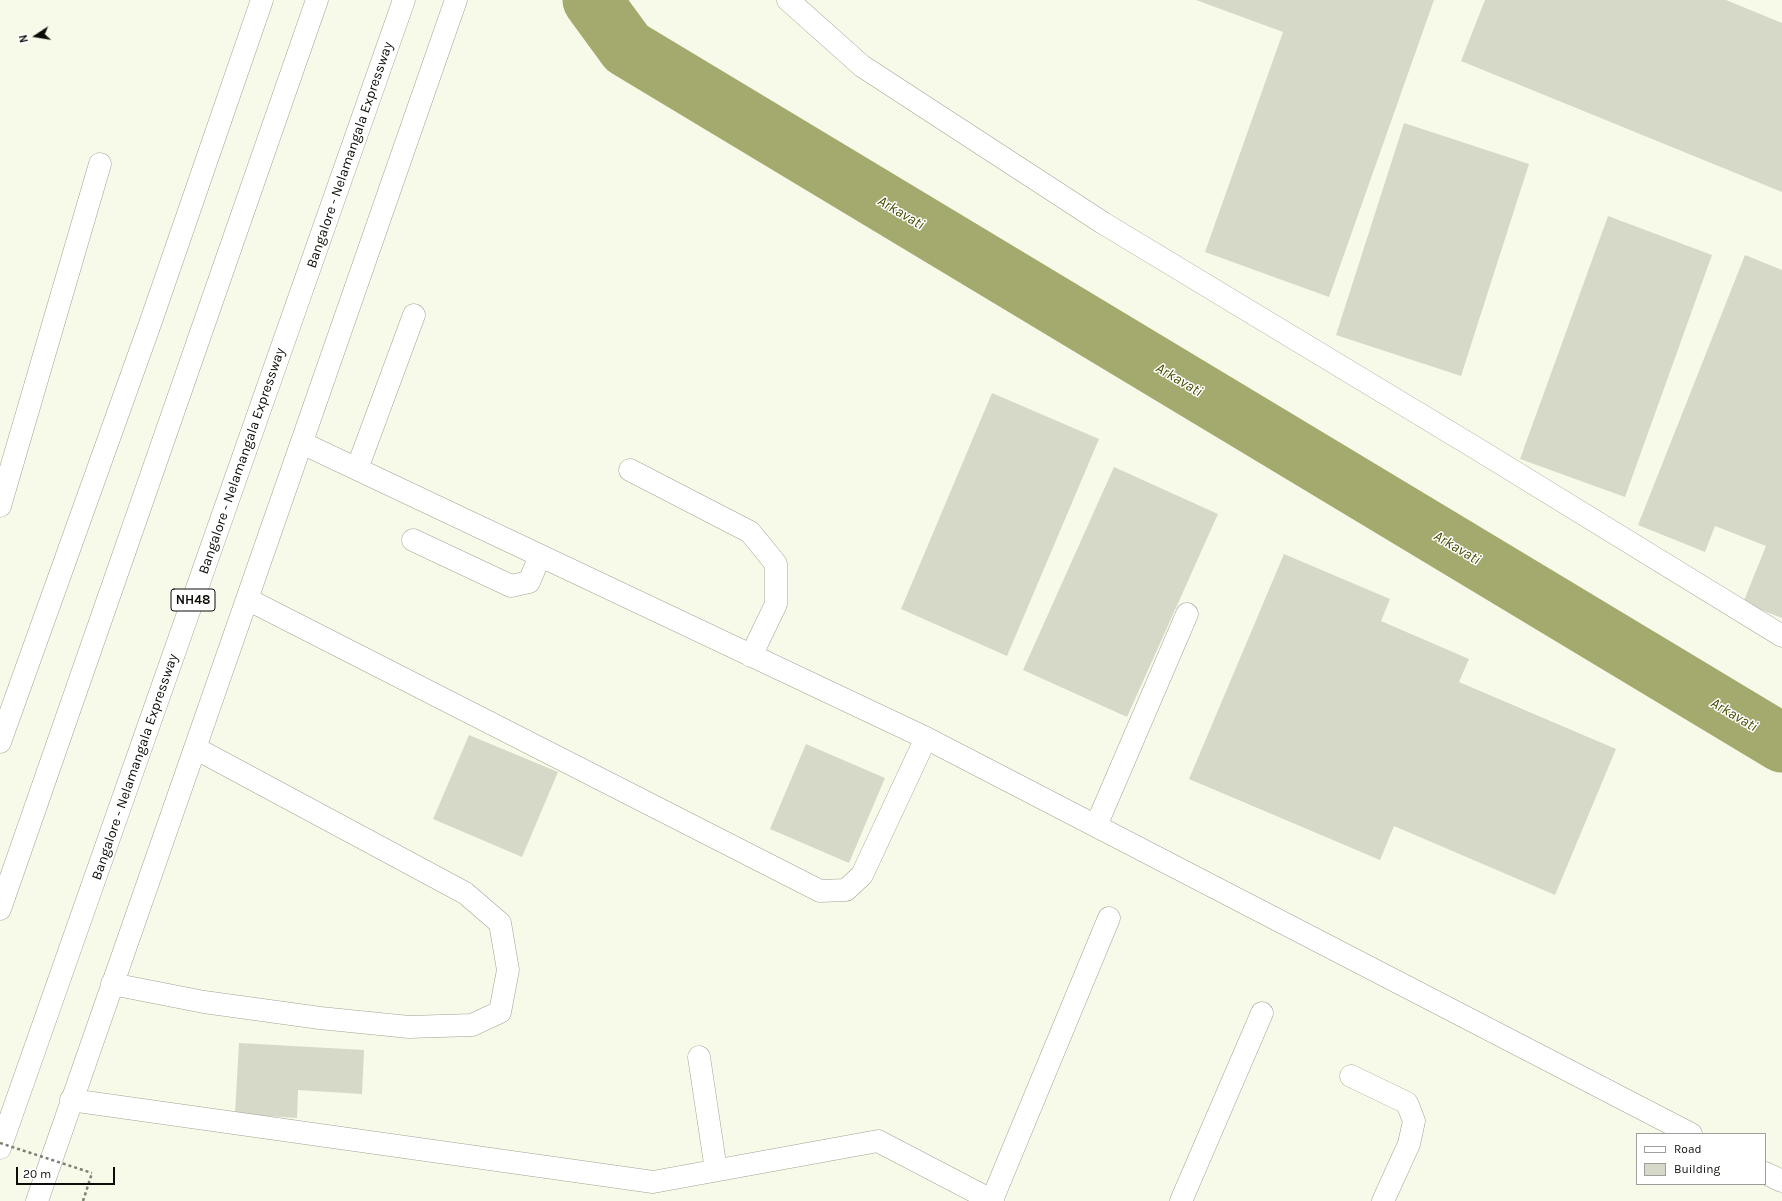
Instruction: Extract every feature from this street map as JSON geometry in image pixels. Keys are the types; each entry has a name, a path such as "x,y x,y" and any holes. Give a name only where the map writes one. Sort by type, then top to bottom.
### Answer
{"main road":[{"path":"0,909 317,0"},
{"name":"Bangalore - Nelamangala Expressway","path":"0,1148 404,0"},
{"path":"37,1201 456,0"},
{"path":"788,0 862,66 1104,223 1782,636"},
{"path":"0,742 150,324 260,6"},
{"path":"0,506 100,164"},
{"path":"357,470 414,315"},
{"path":"302,444 926,738 1689,1133"},
{"path":"630,470 750,532 776,564 776,604 751,656"},
{"path":"413,540 511,586 529,582 540,556"},
{"path":"247,599 820,891 846,890 862,875 926,738"},
{"path":"1096,826 1187,614"},
{"path":"112,984 204,1002 320,1018 409,1027 472,1025 500,1012 508,970 500,923 465,893 195,748"},
{"path":"71,1100 653,1182 878,1141 969,1195 993,1201 1109,918"},
{"path":"1181,1201 1262,1013"},
{"path":"699,1057 716,1170"},
{"path":"1351,1076 1407,1103 1414,1121 1408,1144 1383,1201"},
{"path":"1766,1173 1782,1181"}],"path":[{"path":"0,1143 92,1173 83,1201"}],"building":[{"path":"1196,0 1434,0 1329,297 1205,252 1283,32"},
{"path":"1485,0 1726,0 1782,23 1782,192 1461,61"},
{"path":"1404,123 1529,164 1461,376 1336,335"},
{"path":"1608,216 1712,255 1625,497 1520,459"},
{"path":"1745,255 1782,270 1782,618 1743,603 1766,546 1715,526 1705,552 1638,525"},
{"path":"992,393 1099,439 1007,656 901,609"},
{"path":"1114,467 1218,514 1127,717 1023,670"},
{"path":"1284,554 1390,599 1381,621 1469,659 1459,682 1616,749 1555,895 1394,826 1380,860 1189,779"},
{"path":"469,735 558,772 522,857 433,819"},
{"path":"806,744 885,778 849,863 770,829"},
{"path":"239,1043 364,1050 362,1094 298,1090 297,1118 235,1114"}],"waterway":[{"name":"Arkavati","path":"592,0 627,48 1782,743"}]}
